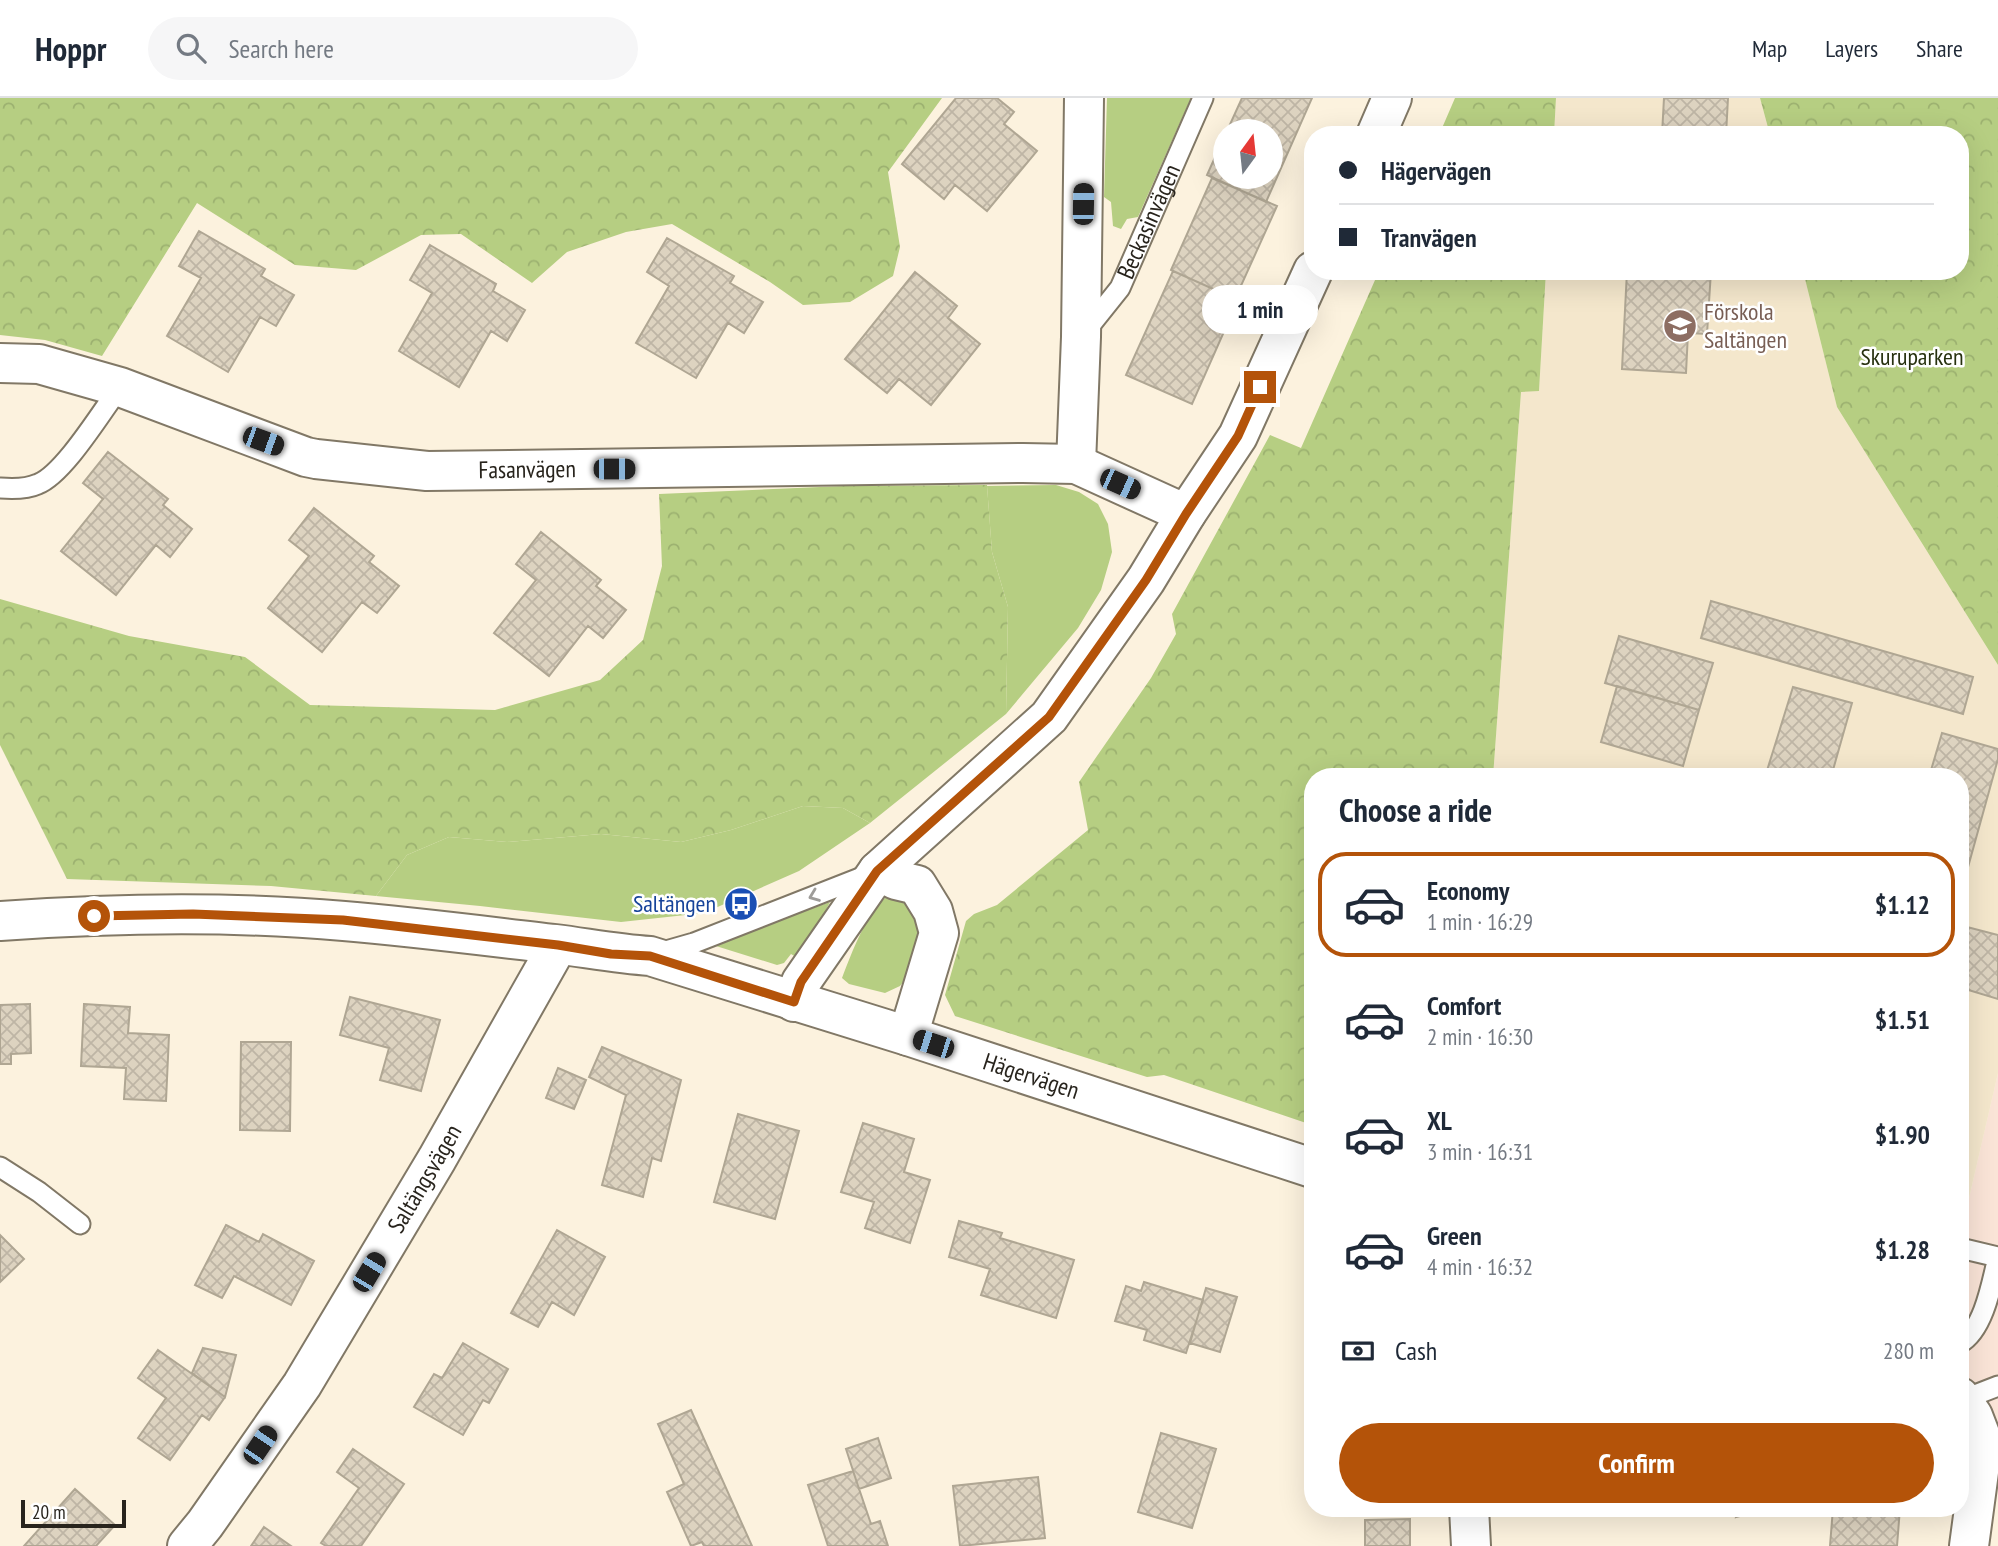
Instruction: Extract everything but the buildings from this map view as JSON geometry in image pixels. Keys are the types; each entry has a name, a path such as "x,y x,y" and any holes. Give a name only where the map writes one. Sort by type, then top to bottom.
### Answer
{"street":[{"name":"Beckasinvägen","path":"1076,464 1081,337 1084,98"},
{"path":"1380,126 1392,98"},
{"path":"794,1002 801,982 877,871 1049,717 1146,580 1238,436 1308,280"},
{"name":"Fasanvägen","path":"0,363 39,364 120,387 306,457 427,471 1076,464 1186,514"},
{"path":"877,871 896,880 918,885 933,911 939,933 908,1036"},
{"name":"Hägervägen","path":"0,921 69,916 193,914 343,920 558,945 611,954 650,956 908,1036 1304,1165"},
{"name":"Saltängsvägen","path":"187,1546 302,1385 437,1159 558,945"},
{"path":"1969,1410 1990,1445 1969,1546"},
{"path":"1469,1517 1471,1546"}],"lane":[{"name":"Beckasinvägen","path":"1081,337 1120,288 1203,98"},
{"path":"0,488 14,489 40,484 66,462 120,387"},
{"path":"650,956 694,943 877,871"},
{"path":"0,1167 40,1192 80,1224"},
{"path":"1969,1250 1998,1257 1995,1279 1969,1338"},
{"path":"1969,1396 1998,1387"}],"shaded area":[{"path":"1556,98 1760,98 1768,126 1554,126"},
{"path":"1545,280 1805,280 1837,407 1998,665 1998,1073 1969,1198 1969,768 1494,768 1521,391 1539,391"},
{"path":"1998,1073 1998,1432 1969,1380 1969,1198"}],"green space":[{"path":"0,98 942,98 888,172 900,247 893,276 850,302 803,305 770,282 672,224 626,232 567,252 532,283 461,234 421,235 356,270 295,265 197,203 102,356 45,340 0,335"},
{"path":"1107,98 1191,98 1138,217 1127,219 1121,229 1113,226 1111,202 1104,197"},
{"path":"1455,98 1556,98 1554,126 1443,126"},
{"name":"Skuruparken","path":"1760,98 1998,98 1998,665 1837,407 1805,280 1969,280 1969,126 1768,126"},
{"path":"1375,280 1545,280 1539,391 1521,392 1494,768 1304,768 1304,1122 1164,1075 1147,1077 955,1016 945,995 966,921 974,914 997,905 1088,830 1079,782 1151,678 1176,634 1172,614 1270,435 1301,448"},
{"path":"987,485 992,552 1008,607 1006,714 870,823 843,808 803,806 731,830 681,842 601,834 507,842 449,837 407,855 376,896 271,886 67,879 0,745 0,599 129,636 245,657 310,705 495,710 600,680 643,640 662,566 659,494 843,486"},
{"path":"1056,485 1079,492 1098,504 1108,524 1112,552 1101,590 1078,628 1006,714 1008,607 992,552 987,486"},
{"path":"803,806 843,808 870,823 799,871 704,913 621,922 376,896 407,855 449,837 507,842 601,834 681,842 731,830"},
{"path":"887,896 907,897 921,927 908,976 900,986 885,993 849,984 842,978 866,923"},
{"path":"830,902 801,960 791,954 784,963 777,965 716,946 760,927"}],"place":[{"name":"Förskola Saltängen","path":"1680,326"},
{"name":"Saltängen","path":"741,904"}],"route":[{"path":"94,916 193,914 343,920 558,945 611,954 650,956 794,1002 801,982 877,871 1049,717 1146,580 1238,436 1260,387"}]}
